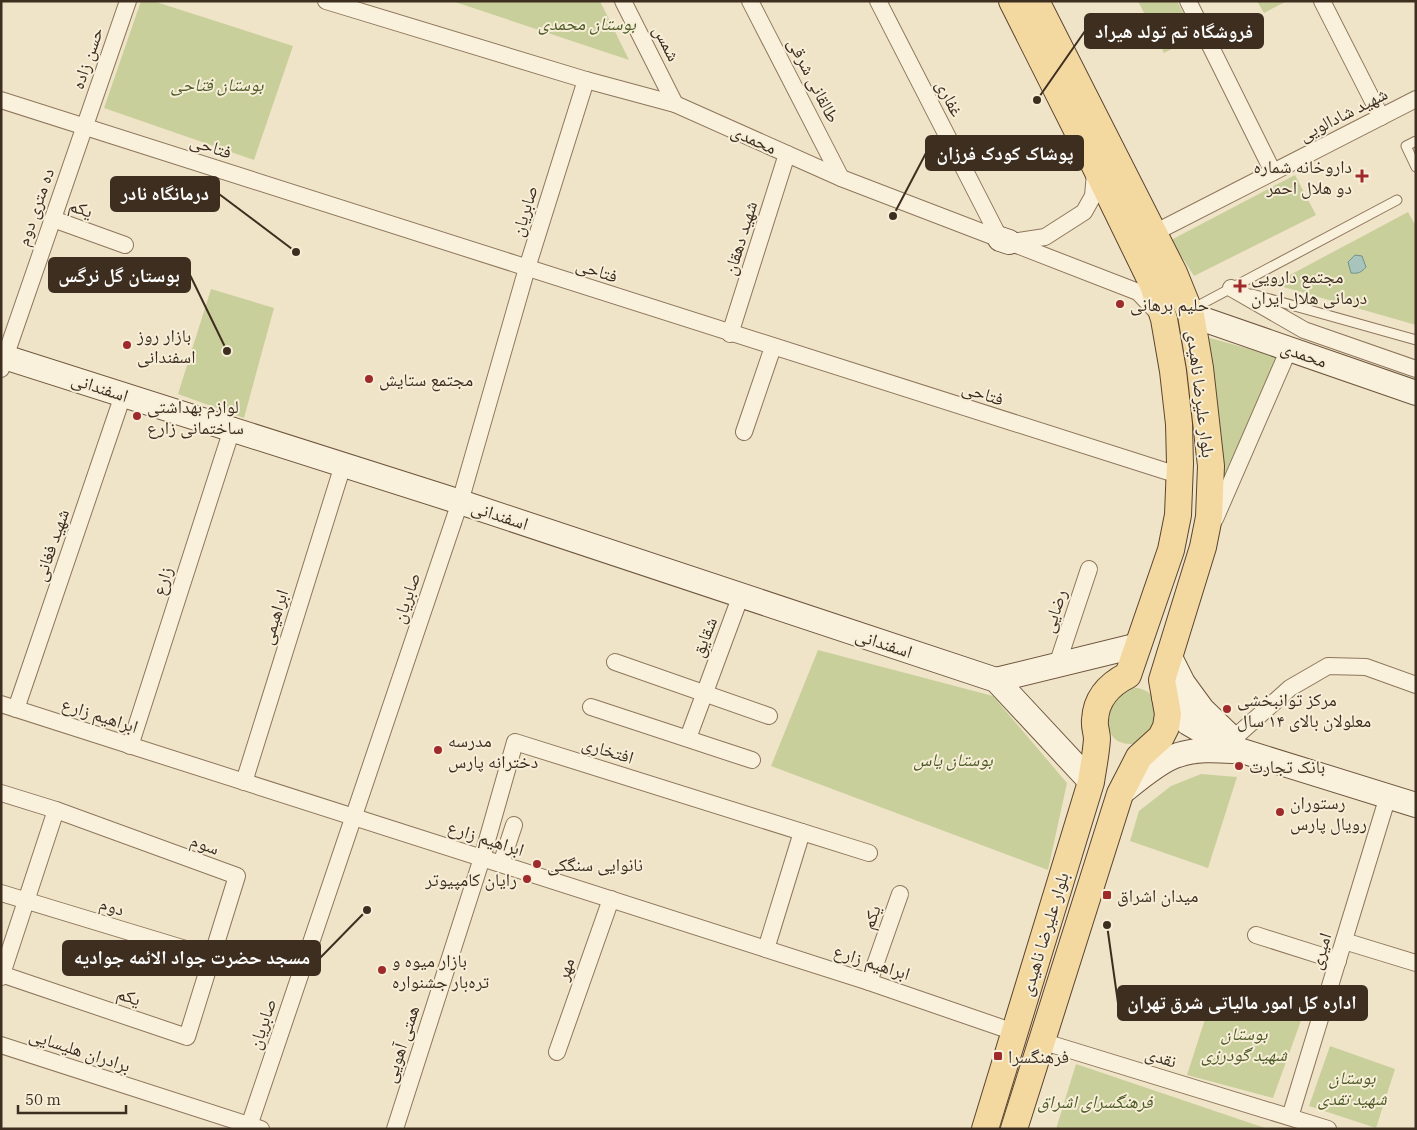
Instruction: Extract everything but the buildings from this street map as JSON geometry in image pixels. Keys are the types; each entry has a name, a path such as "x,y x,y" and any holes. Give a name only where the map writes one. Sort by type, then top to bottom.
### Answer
{"main road":[{"name":"بلوار علیرضا ناهیدی","path":"985,1129 1090,782 1097,737 1095,720 1098,705 1114,682 1128,675 1171,550 1178,515 1180,470 1178,414 1164,319 1152,286 1096,166 1012,1"},
{"name":"بلوار علیرضا ناهیدی","path":"1014,1129 1120,794 1139,757 1161,737 1166,727 1168,714 1162,680 1203,547 1209,517 1210,466 1200,368 1190,313 1174,273 1036,1"},
{"name":"محمدی","path":"1190,313 1416,393"},
{"name":"اسفندانی","path":"2,361 124,395 342,464 996,680"},
{"path":"1178,414 1183,422 1192,428 1197,427 1201,423 1205,414"},
{"path":"1180,470 1187,457 1198,454 1210,466"},
{"path":"1090,782 996,680 1139,645"},
{"path":"1169,655 1184,683 1202,709 1242,748"},
{"path":"1164,696 1188,723 1212,737 1416,805"},
{"path":"1120,794 1153,769 1177,755 1204,750 1242,748"},
{"path":"1034,965 1036,973 1044,983 1052,985 1060,982"},
{"path":"1018,1021 1027,1005 1040,1004 1045,1010 1044,1030"}],"street":[{"name":"حسن زاده","path":"84,127 128,1"},
{"name":"محمدی","path":"326,1 586,80 674,104 841,178 1138,292 1164,319"},
{"name":"شمس","path":"623,1 674,104"},
{"name":"طالقانی شرقی","path":"750,1 841,178"},
{"name":"غفاری","path":"878,1 1004,241"},
{"path":"1188,1 1273,172"},
{"path":"1322,1 1381,117"},
{"name":"صابریان","path":"253,1127 353,816 460,502 527,268 586,80"},
{"name":"شهید شادالویی","path":"1154,233 1416,99"},
{"name":"فتاحی","path":"1,100 773,348 1180,470"},
{"name":"ده متری دوم","path":"2,361 84,127"},
{"name":"شهید دهقان","path":"730,334 787,154"},
{"path":"1004,241 1045,238 1084,212 1093,196 1096,166"},
{"name":"یکم","path":"52,219 125,244"},
{"path":"1231,288 1304,330 1416,369"},
{"path":"744,432 773,348"},
{"path":"1203,547 1289,349"},
{"name":"شهید فغانی","path":"9,706 124,395"},
{"name":"زارع","path":"130,746 232,429"},
{"name":"ابراهیمی","path":"244,782 342,464"},
{"name":"رضایی","path":"1057,665 1090,569"},
{"name":"شقایق","path":"688,738 741,595"},
{"path":"615,662 769,716"},
{"path":"1242,748 1290,688 1328,666 1366,667 1416,685"},
{"name":"ابراهیم زارع","path":"9,706 869,982 1018,1021"},
{"path":"591,707 752,760"},
{"name":"افتخاری","path":"482,858 516,742 869,853"},
{"name":"سوم","path":"1,793 56,810 237,876 187,1037"},
{"name":"امیری","path":"1290,1117 1388,796"},
{"path":"2,975 56,810"},
{"path":"501,864 514,825"},
{"path":"766,949 802,832"},
{"name":"همتی آهویی","path":"394,1129 482,858"},
{"name":"دوم","path":"1,893 212,957"},
{"name":"یکم","path":"869,982 900,894"},
{"name":"مهر","path":"557,1052 611,899"},
{"path":"1256,935 1338,961"},
{"path":"1344,941 1416,963"},
{"name":"یکم","path":"2,975 187,1037"},
{"name":"نقدی","path":"1044,1030 1328,1129"},
{"name":"برادران هلیسایی","path":"1,1045 253,1127"}],"lane":[{"path":"1416,141 1406,146 1416,167"},
{"path":"1190,313 1231,288 1397,200"},
{"path":"1231,288 1416,340"}],"green space":[{"name":"بوستان فتاحی","path":"141,1 153,1 293,46 254,160 104,108"},
{"name":"بوستان محمدی","path":"452,1 600,1 629,60"},
{"path":"1138,1 1177,1 1195,37 1164,53"},
{"path":"1257,1 1287,1 1264,13"},
{"path":"1295,175 1316,215 1194,276 1171,240"},
{"path":"1408,212 1416,226 1416,325 1273,284"},
{"path":"211,289 274,308 244,418 178,394"},
{"path":"1206,337 1272,355 1277,360 1221,482"},
{"name":"بوستان یاس","path":"818,650 993,696 1067,783 1048,870 771,766"},
{"path":"1130,687 1143,690 1152,695 1162,716 1141,744 1130,744 1115,739 1109,728 1107,702"},
{"path":"1201,774 1237,777 1208,868 1130,841 1139,811 1171,786"},
{"name":"بوستان شهید گودرزی","path":"1215,988 1303,1015 1273,1098 1187,1075"},
{"name":"بوستان شهید نقدی","path":"1330,1046 1395,1069 1376,1128 1309,1106"},
{"name":"فرهنگسرای اشراق","path":"1076,1064 1268,1129 1056,1129"}],"water":[{"path":"1355,255 1362,256 1366,267 1360,272 1351,273 1348,262"}],"place":[{"name":"فروشگاه تم تولد هیراد","path":"1037,100"},
{"name":"داروخانه شماره دو هلال احمر","path":"1362,176"},
{"name":"پوشاک کودک فرزان","path":"893,216"},
{"name":"درمانگاه نادر","path":"296,252"},
{"name":"مجتمع دارویی درمانی هلال ایران","path":"1240,286"},
{"name":"حلیم برهانی","path":"1120,304"},
{"name":"بازار روز اسفندانی","path":"127,345"},
{"name":"بوستان گل نرگس","path":"227,351"},
{"name":"مجتمع ستایش","path":"369,379"},
{"name":"لوازم بهداشتی ساختمانی زارع","path":"137,416"},
{"name":"مرکز توانبخشی معلولان بالای ۱۴ سال","path":"1227,709"},
{"name":"مدرسه دخترانه پارس","path":"438,750"},
{"name":"بانک تجارت","path":"1239,766"},
{"name":"رستوران رویال پارس","path":"1280,812"},
{"name":"نانوایی سنگکی","path":"537,864"},
{"name":"رایان کامپیوتر","path":"527,879"},
{"name":"میدان اشراق","path":"1107,895"},
{"name":"مسجد حضرت جواد الائمه جوادیه","path":"367,910"},
{"name":"اداره کل امور مالیاتی شرق تهران","path":"1107,925"},
{"name":"بازار میوه و تره‌بار جشنواره","path":"382,970"},
{"name":"فرهنگسرا","path":"998,1056"}]}
